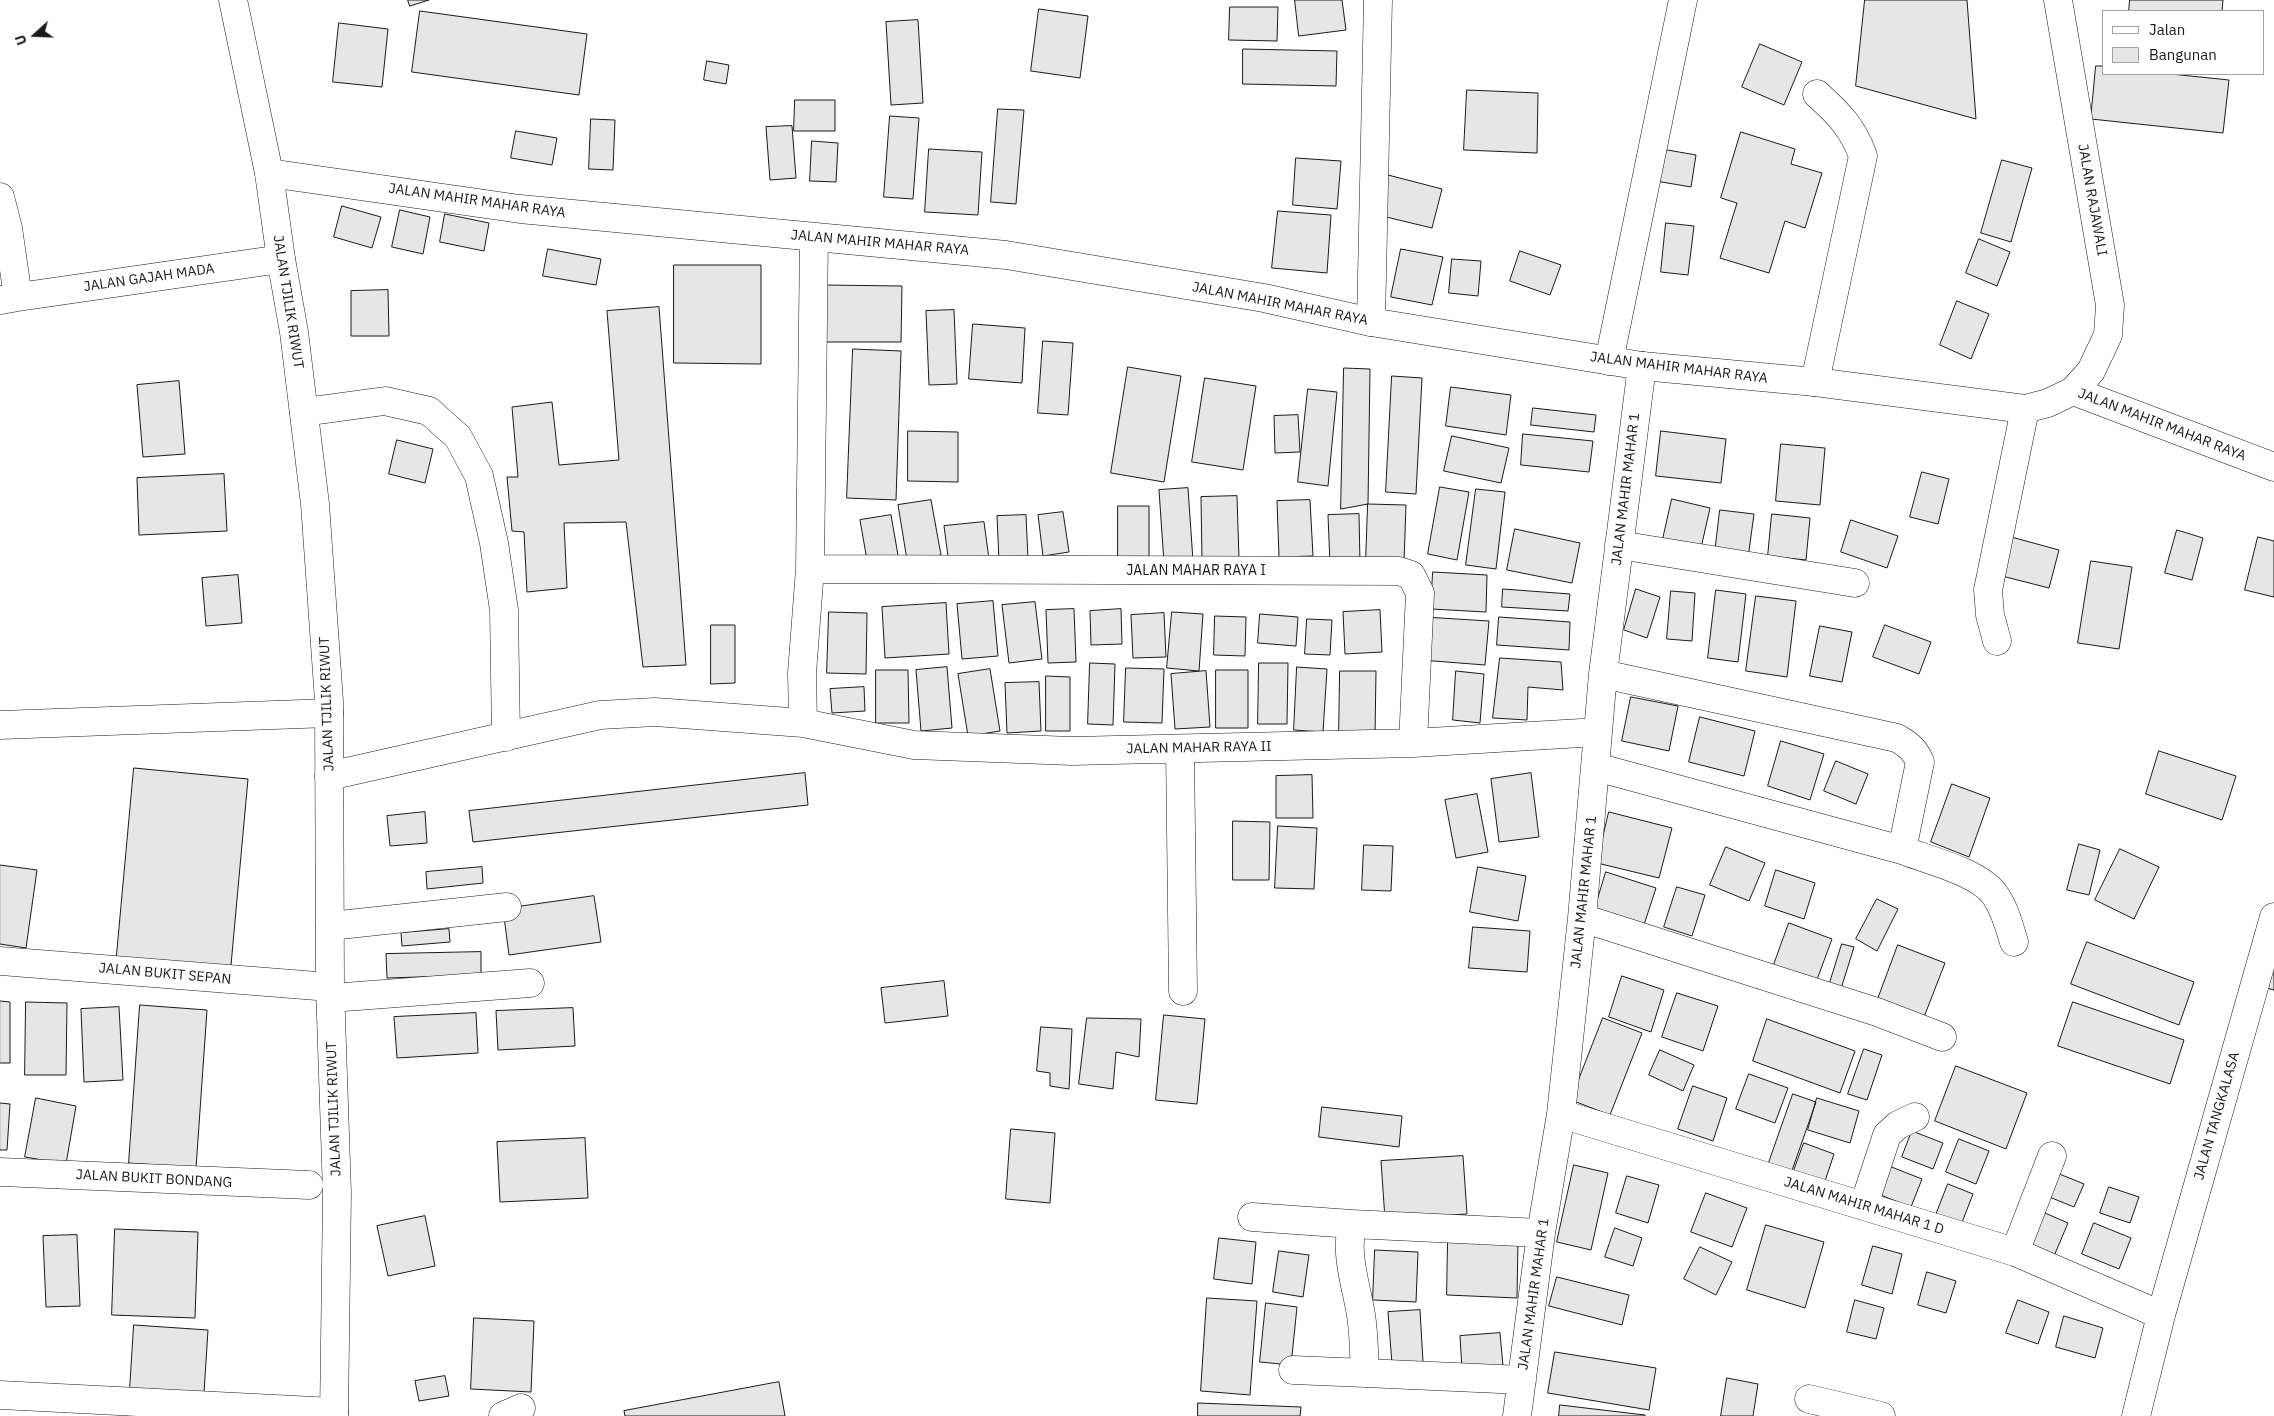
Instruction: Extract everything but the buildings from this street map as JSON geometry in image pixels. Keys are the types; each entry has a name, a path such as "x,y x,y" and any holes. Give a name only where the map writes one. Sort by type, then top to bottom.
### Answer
{"main road":[{"name":"JALAN TJILIK RIWUT","path":"233,0 269,172 281,259 294,332 315,504 330,713 330,993 337,1193 334,1414"},
{"path":"1371,322 1378,0"},
{"path":"1609,361 1682,0"},
{"name":"JALAN RAJAWALI","path":"2058,0 2110,305 2108,335 2091,371 2073,391"},
{"path":"1815,382 1863,156 1856,137 1838,114 1817,94"},
{"name":"JALAN MAHIR MAHAR RAYA","path":"269,172 520,208 814,238 1006,255 1264,298 1371,322 1642,366 1815,382 2025,409 2048,403 2073,391 2274,467"},
{"name":"JALAN GAJAH MADA","path":"0,198 8,228 9,299 281,259"},
{"path":"803,723 802,673 810,569 814,238"},
{"name":"JALAN MAHIR MAHAR 1","path":"1517,1416 1542,1233 1561,1114 1582,918 1603,674 1642,366"},
{"path":"304,412 385,401 429,411 458,437 479,476 494,543 504,610 506,737"},
{"path":"1997,641 1990,615 1988,590 2025,409"},
{"path":"1620,544 1855,583"},
{"name":"JALAN MAHAR RAYA I","path":"810,569 1398,571 1411,575 1420,593 1413,743"},
{"path":"1603,674 1897,738 1908,744 1916,753 1920,762 1902,850"},
{"name":"JALAN MAHAR RAYA II","path":"329,776 600,715 633,712 803,723 914,745 1072,751 1413,743 1598,732"},
{"path":"0,725 330,713"},
{"path":"1180,749 1184,991"},
{"path":"1596,767 1902,850 1964,873 1985,884 1995,894 2004,912 2014,942"},
{"path":"330,926 507,907"},
{"name":"JALAN TANGKALASA","path":"2136,1416 2161,1315 2274,917"},
{"path":"1582,918 1877,1012 1942,1037"},
{"name":"JALAN BUKIT SEPAN","path":"0,961 330,993 530,983"},
{"name":"JALAN MAHIR MAHAR 1 D","path":"1561,1114 2015,1252 2161,1315"},
{"path":"1864,1205 1887,1135 1898,1125 1915,1117"},
{"path":"2015,1252 2052,1156"},
{"name":"JALAN BUKIT BONDANG","path":"0,1172 309,1186"},
{"path":"1252,1216 1352,1224 1542,1233"},
{"path":"1352,1224 1348,1242 1350,1265 1361,1316 1365,1373"},
{"path":"1293,1370 1522,1380"},
{"path":"0,1395 334,1414"},
{"path":"1809,1399 1881,1416"}]}
